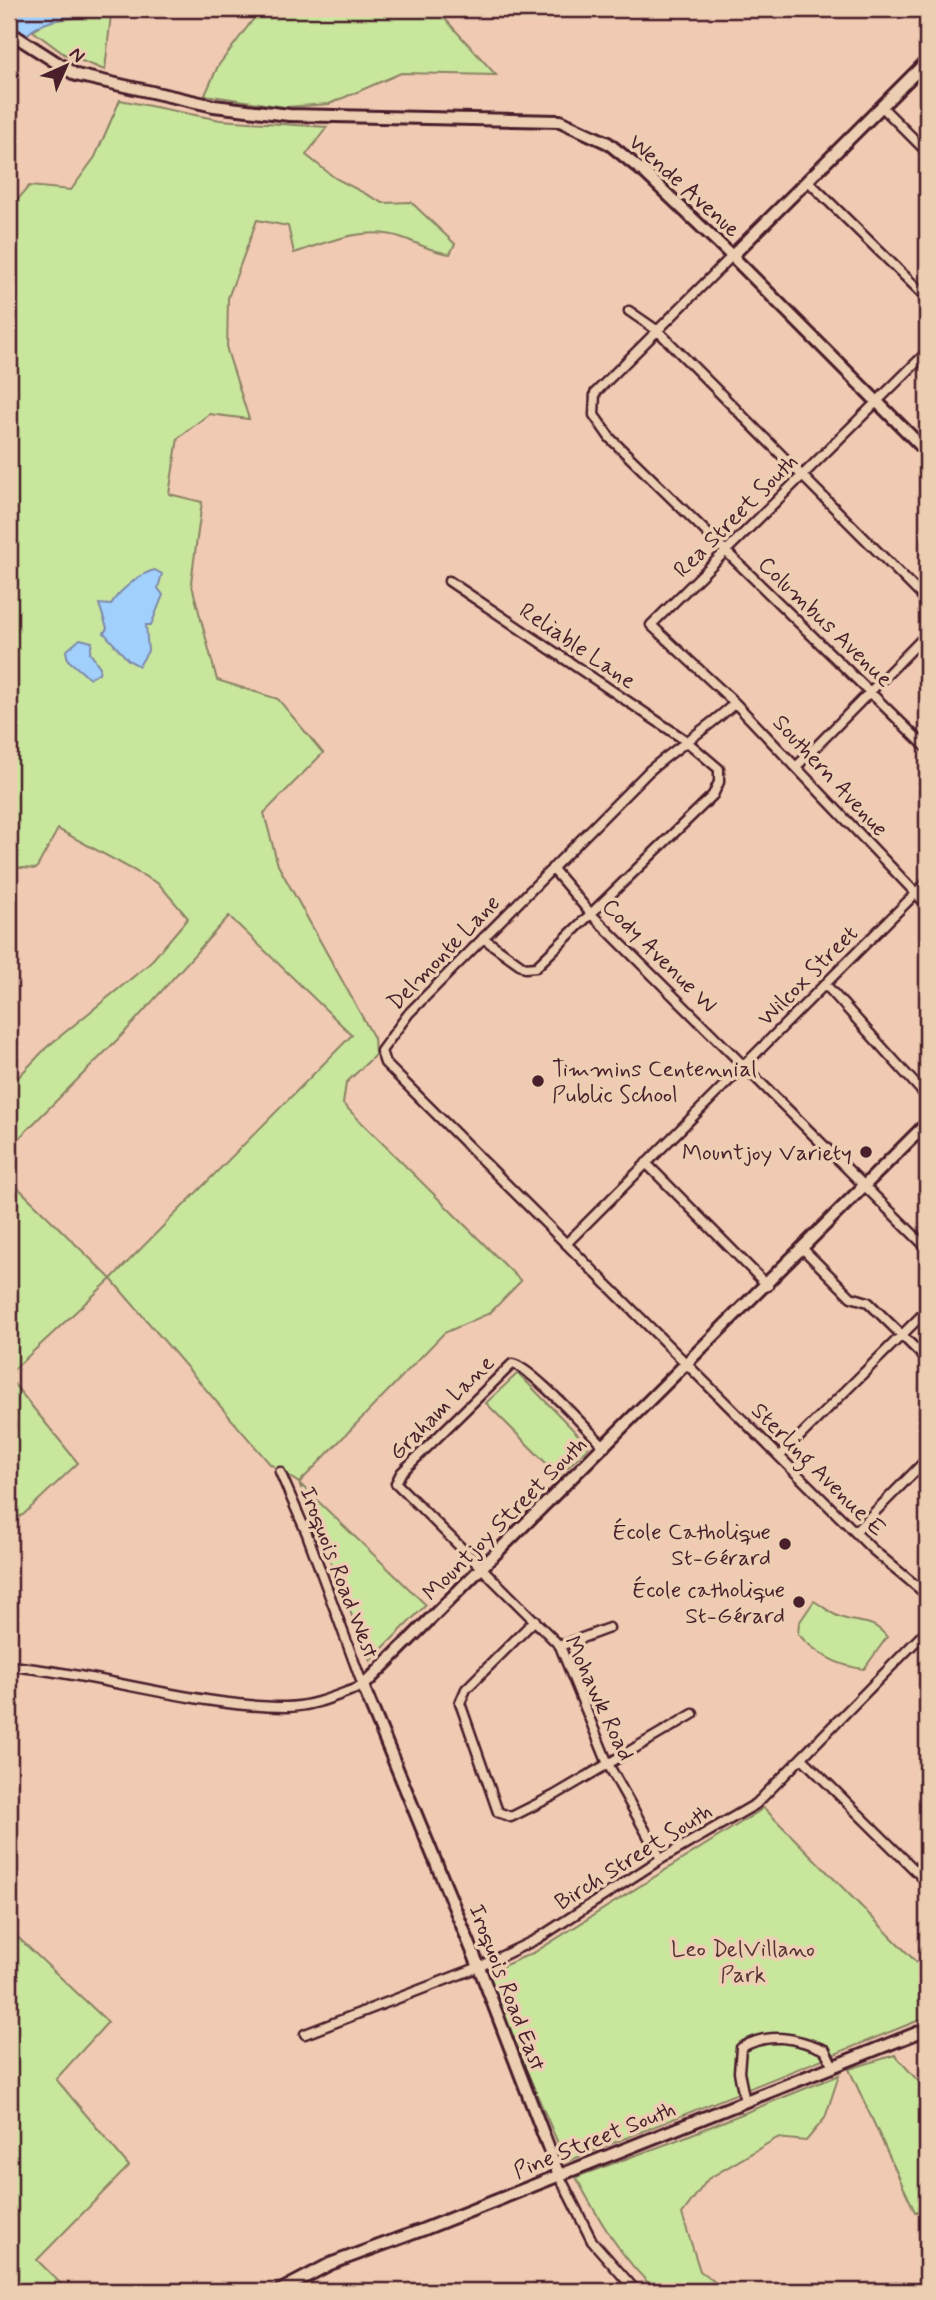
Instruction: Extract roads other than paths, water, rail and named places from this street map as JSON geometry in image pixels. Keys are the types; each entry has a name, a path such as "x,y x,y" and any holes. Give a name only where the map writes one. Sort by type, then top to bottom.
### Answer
{"street":[{"name":"Wende Avenue","path":"9,32 76,75 214,106 289,115 560,121 608,143 646,174 732,256 927,452"},
{"path":"732,256 927,61"},
{"path":"881,106 927,152"},
{"path":"807,180 927,298"},
{"name":"Columbus Avenue","path":"732,256 595,393 594,415 610,438 927,748"},
{"path":"629,311 659,331 927,601"},
{"name":"Rea Street South","path":"736,703 651,625 927,352"},
{"name":"Reliable Lane","path":"449,581 685,740 719,769 719,782 713,795 592,915"},
{"path":"797,766 927,634"},
{"name":"Delmonte Lane","path":"566,1244 385,1063 381,1051 409,1013 649,771 685,740 703,732 736,703"},
{"name":"Southern Avenue","path":"736,703 927,905"},
{"name":"Cody Avenue W","path":"552,868 592,915 927,1248"},
{"name":"Wilcox Street","path":"566,1244 927,882"},
{"path":"483,938 525,968 536,967 592,915"},
{"path":"825,984 927,1097"},
{"name":"Mountjoy Street South","path":"9,1666 225,1701 287,1707 323,1701 363,1686 768,1286 863,1184 927,1123"},
{"path":"646,1163 768,1286"},
{"name":"Sterling Avenue E","path":"566,1244 855,1532 927,1595"},
{"path":"803,1249 851,1297 868,1302 927,1360"},
{"path":"780,1456 927,1310"},
{"name":"Graham Lane","path":"483,1568 396,1483 401,1473 502,1370 512,1364 519,1364 605,1447"},
{"path":"855,1532 927,1459"},
{"name":"Iroquois Road West","path":"280,1472 312,1546 363,1686"},
{"name":"Mohawk Road","path":"483,1568 560,1646 608,1764 661,1859"},
{"path":"535,1620 466,1689 460,1703 498,1812 511,1817 693,1714"},
{"path":"560,1646 609,1628"},
{"name":"Birch Street South","path":"305,2034 479,1967 537,1939 661,1859 756,1804 927,1630"},
{"name":"Iroquois Road East","path":"363,1686 479,1967 559,2175 592,2241 636,2291"},
{"path":"803,1759 927,1882"},
{"name":"Pine Street South","path":"279,2291 330,2264 927,2029"},
{"path":"745,2102 739,2072 741,2048 756,2039 778,2037 802,2041 825,2050 833,2066"}],"water":[{"path":"19,9 116,9 111,14 58,20 31,31 20,42 13,57 9,77 9,22"},
{"path":"155,570 162,574 158,588 163,595 151,625 146,625 148,651 139,666 128,660 104,633 107,628 99,604 111,605 130,584"},
{"path":"80,639 92,642 90,653 100,667 99,673 89,678 68,660 66,651"}],"place":[{"name":"Timmins Centennial Public School","path":"538,1081"},
{"name":"Mountjoy Variety","path":"866,1152"},
{"name":"École Catholique St-Gérard","path":"785,1544"},
{"name":"École catholique St-Gérard","path":"799,1602"}],"park label":[{"name":"Leo DelVillano Park","path":"743,1961"}]}
